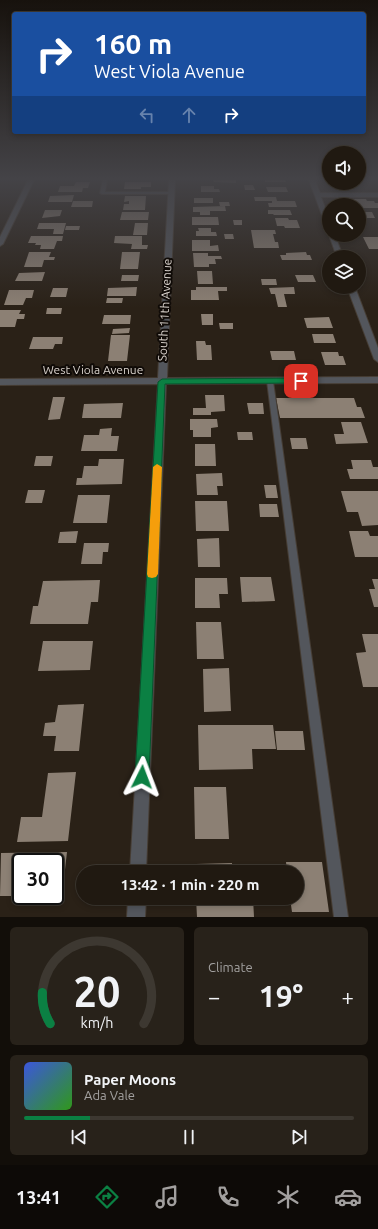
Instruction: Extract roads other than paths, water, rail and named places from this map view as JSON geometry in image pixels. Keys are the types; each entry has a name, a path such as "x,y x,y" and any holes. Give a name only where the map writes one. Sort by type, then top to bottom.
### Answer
{"street":[{"path":"0,244 10,223"},
{"name":"South 11th Avenue","path":"138,865 170,223"},
{"path":"354,294 378,359"},
{"name":"West Viola Avenue","path":"0,382 378,380"},
{"path":"136,905 136,917"}],"lane":[{"path":"270,381 341,917"}]}
